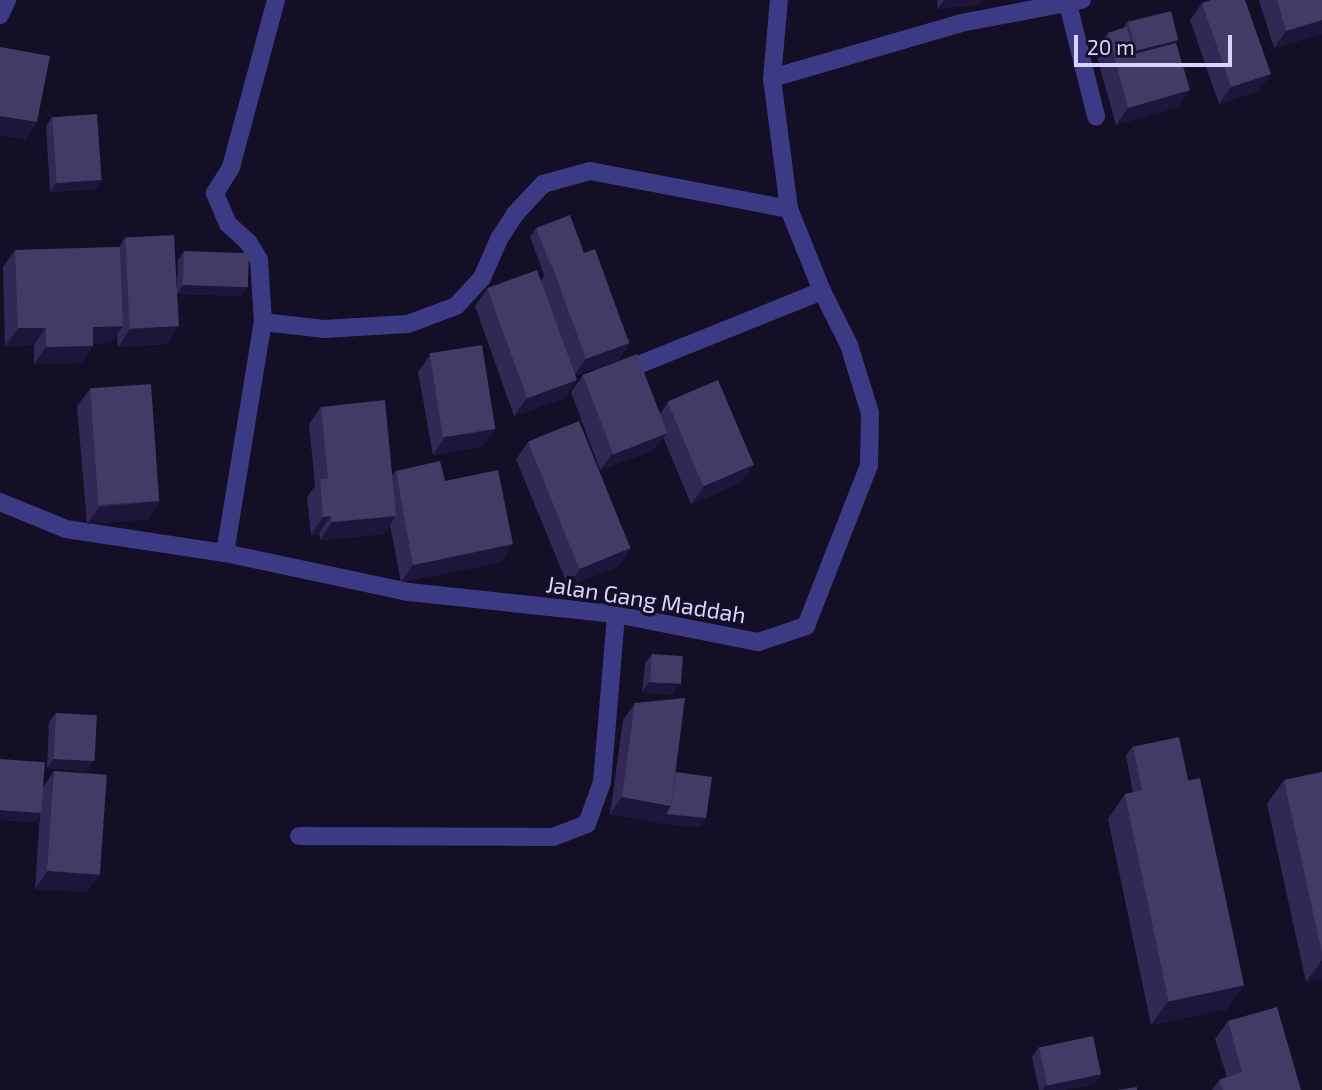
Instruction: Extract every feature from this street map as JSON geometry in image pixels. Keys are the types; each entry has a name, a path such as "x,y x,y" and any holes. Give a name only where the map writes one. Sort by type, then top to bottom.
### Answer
{"street":[{"path":"0,15 6,0"},
{"path":"225,552 263,322 259,260 248,242 228,224 215,193 231,167 276,0"},
{"name":"Jalan Gang Maddah","path":"0,502 66,529 225,552 410,592 616,614 758,642 806,626 869,465 870,413 849,345 822,290 789,209 772,78 779,0"},
{"path":"772,78 961,23 1072,1 1096,116"},
{"path":"263,322 324,329 408,324 456,306 482,278 499,239 514,214 543,184 590,172 789,209"},
{"path":"634,367 822,290"},
{"path":"299,835 554,837 587,824 602,782 616,614"}],"building":[{"path":"1211,0 1245,0 1271,74 1231,87 1202,3"},
{"path":"1277,0 1322,0 1322,20 1286,31"},
{"path":"1171,11 1178,40 1136,51 1128,22"},
{"path":"1127,27 1134,54 1176,43 1190,90 1128,108 1108,33"},
{"path":"0,47 50,56 37,122 0,116"},
{"path":"97,114 102,180 57,183 52,117"},
{"path":"570,215 584,253 551,266 536,228"},
{"path":"174,235 179,326 130,328 125,238"},
{"path":"120,247 123,326 93,327 93,346 46,347 46,328 18,328 15,250"},
{"path":"595,249 629,343 586,359 552,265"},
{"path":"184,251 249,253 248,287 183,285"},
{"path":"537,270 577,380 527,398 487,288"},
{"path":"482,345 495,429 443,437 430,353"},
{"path":"637,354 667,433 613,454 583,375"},
{"path":"718,380 754,465 703,486 667,401"},
{"path":"151,384 159,501 98,505 90,388"},
{"path":"385,400 396,516 332,522 331,516 323,517 320,479 328,479 321,407"},
{"path":"579,421 630,548 579,569 528,442"},
{"path":"440,461 445,481 498,470 513,544 413,565 396,471"},
{"path":"652,654 683,656 681,684 650,682"},
{"path":"685,698 671,806 622,797 635,703"},
{"path":"56,713 97,715 95,761 54,759"},
{"path":"1179,737 1188,781 1142,791 1133,747"},
{"path":"0,759 45,762 41,813 0,810"},
{"path":"54,771 107,775 100,874 47,871"},
{"path":"676,772 712,777 706,818 666,814 671,806"},
{"path":"1322,772 1322,953 1284,780"},
{"path":"1200,778 1244,985 1169,1001 1125,794"},
{"path":"1277,1007 1301,1090 1223,1090 1219,1080 1242,1072 1228,1021"},
{"path":"1093,1036 1101,1074 1047,1086 1039,1047"}]}
